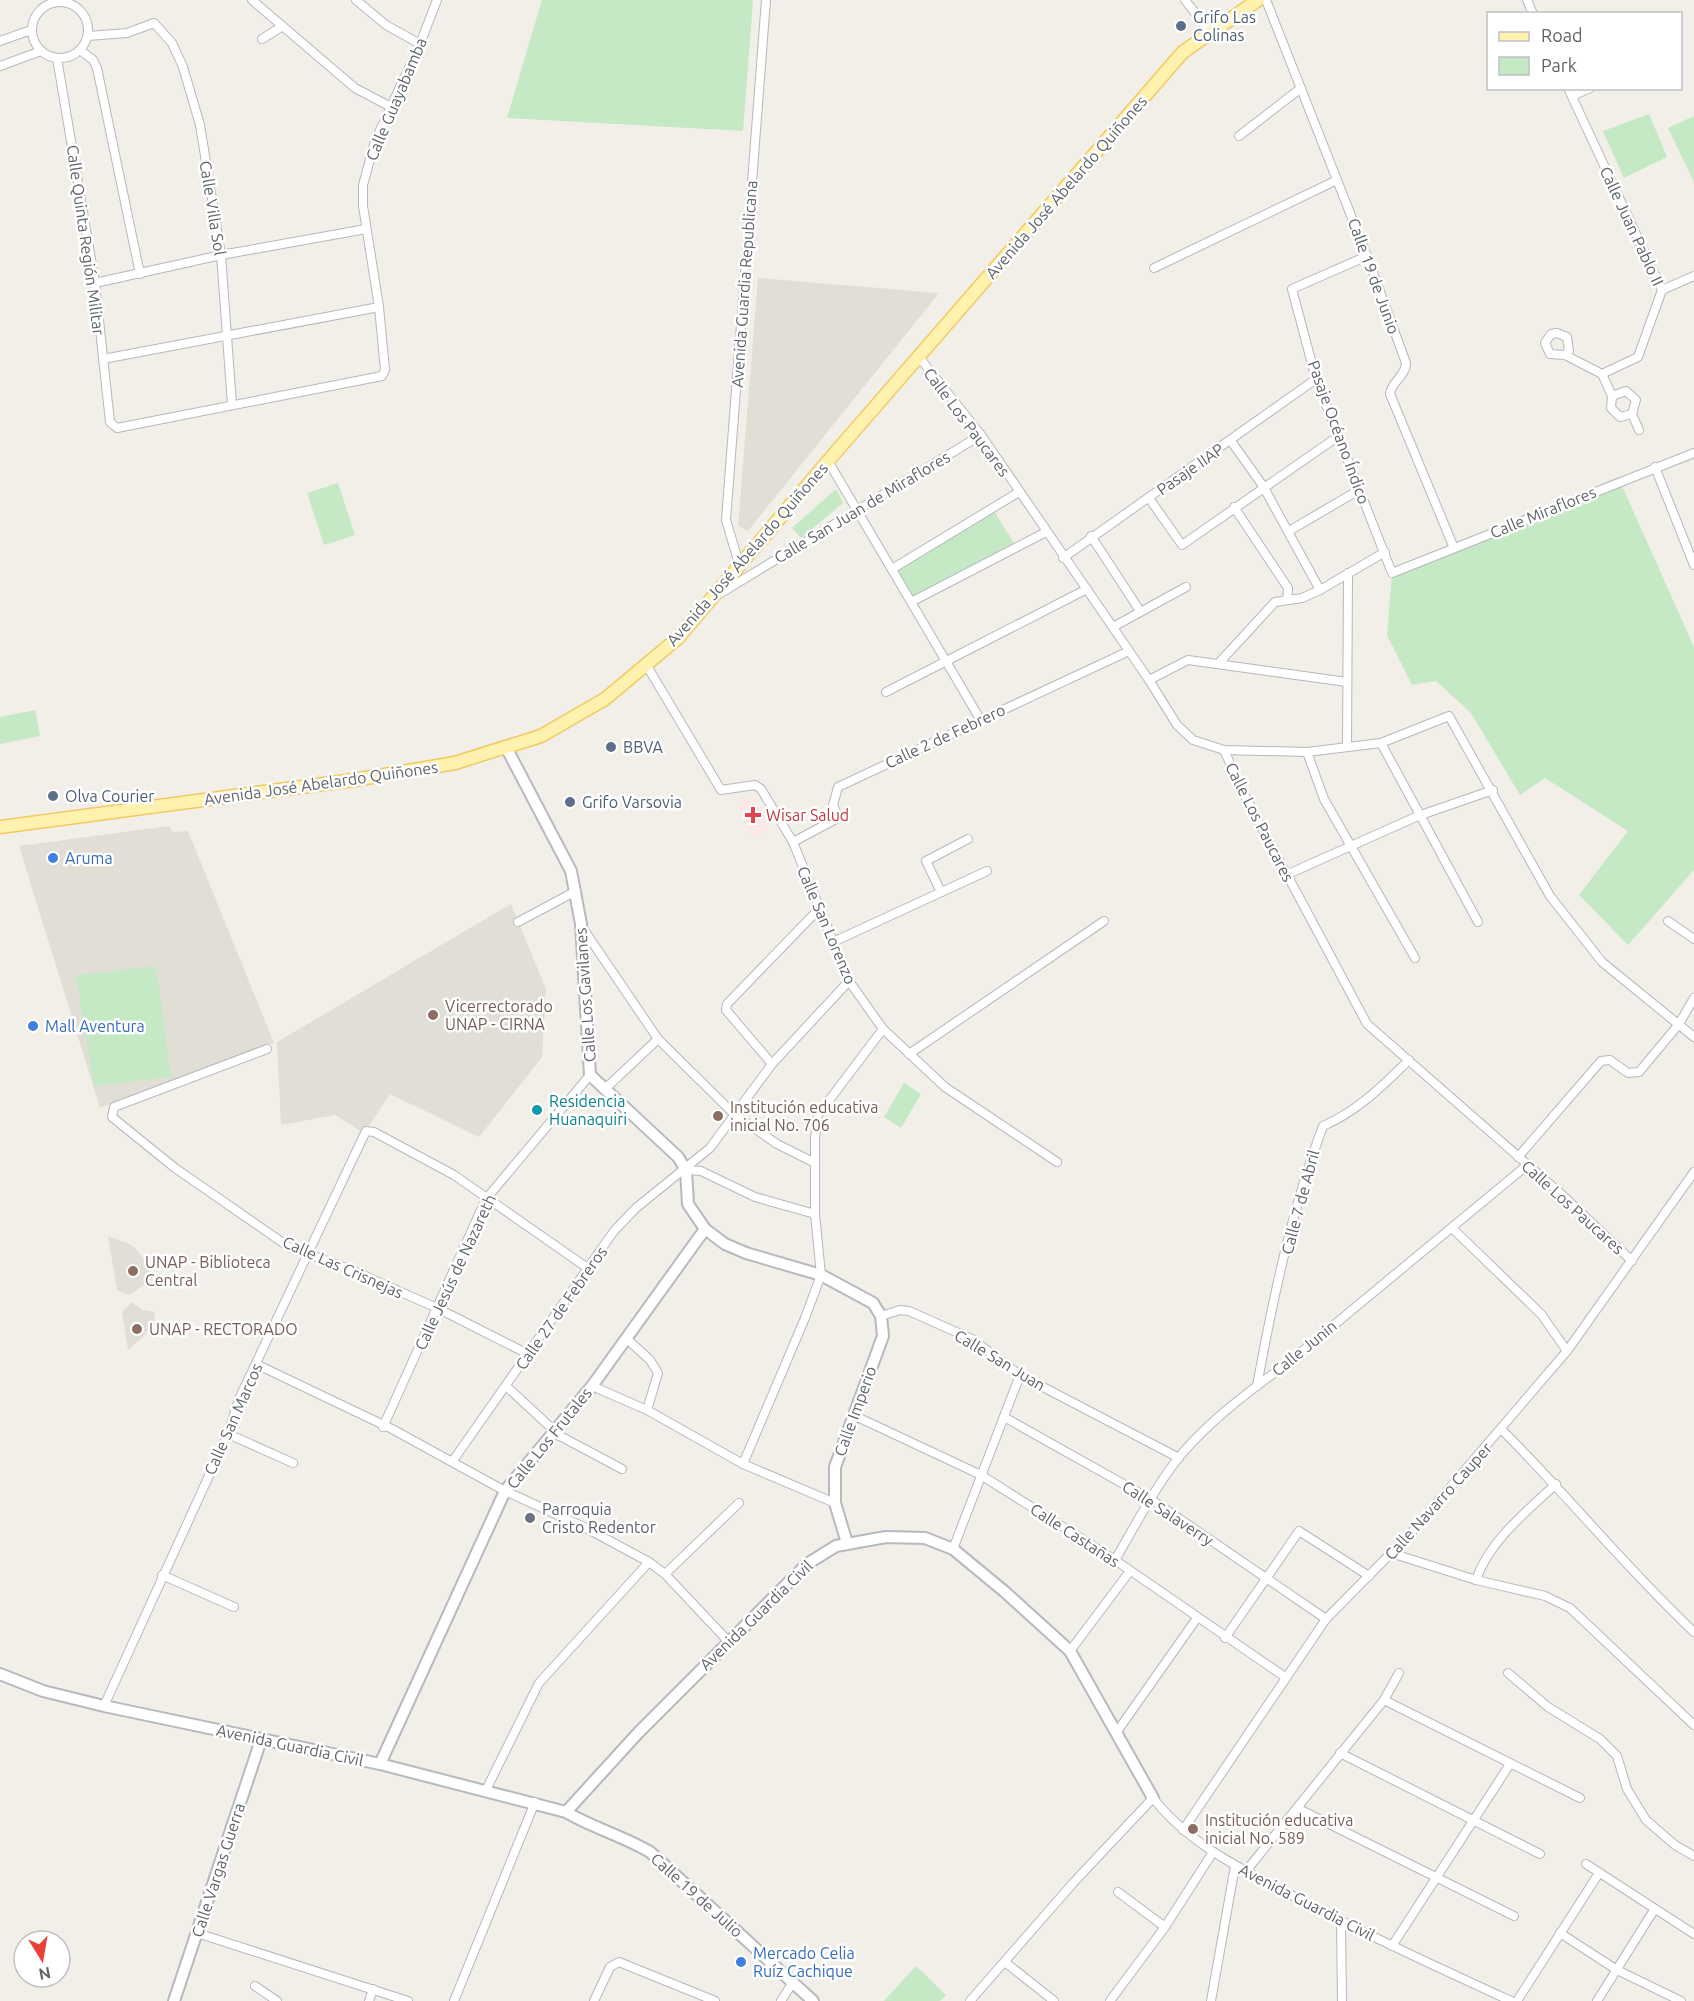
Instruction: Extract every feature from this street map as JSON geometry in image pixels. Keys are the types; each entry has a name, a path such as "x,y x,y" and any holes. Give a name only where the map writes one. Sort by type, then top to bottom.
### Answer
{"main road":[{"name":"Avenida José Abelardo Quiñones","path":"0,827 354,780 455,763 507,749 572,721 648,666 678,638 828,460 1178,59 1258,0"}],"street":[{"path":"252,0 355,88 391,107"},
{"path":"356,0 386,25 420,44"},
{"name":"Calle Guayabamba","path":"232,404 380,377 384,370 379,307 366,229 363,185 375,141 420,44 437,0"},
{"name":"Avenida Guardia Republicana","path":"740,567 726,520 766,0"},
{"path":"1185,0 1211,33"},
{"name":"Calle 19 de Junio","path":"1266,0 1367,256 1406,363 1406,369 1391,388 1390,394 1454,548"},
{"path":"57,1 76,2 86,18 88,36 80,50 73,55 57,58 41,51 33,38 32,30 33,22 42,8 57,1"},
{"name":"Calle Villa Sol","path":"88,36 127,33 154,23 172,43 183,68 200,125 221,255 225,335 232,404"},
{"path":"262,39 281,27"},
{"path":"0,41 32,30"},
{"path":"80,50 93,60 97,68 140,274"},
{"path":"0,66 41,51"},
{"name":"Calle Quinta Región Militar","path":"57,58 95,283 110,422 117,428 232,404"},
{"path":"1239,136 1301,88"},
{"name":"Calle Juan Pablo II","path":"1570,92 1662,290 1638,357 1602,374"},
{"path":"1154,268 1337,180"},
{"path":"95,283 221,255 366,229"},
{"name":"Pasaje Océano Índico","path":"1367,256 1293,289 1316,379 1340,435 1392,573"},
{"path":"1662,290 1694,276"},
{"path":"103,359 379,307"},
{"path":"1565,355 1602,374 1612,396 1611,408 1614,413 1620,417 1632,414"},
{"name":"Calle Los Paucares","path":"919,357 981,435 1063,558 1149,680 1177,725 1193,740 1224,750 1286,875 1367,1024 1526,1166 1560,1193 1632,1262"},
{"name":"Pasaje IIAP","path":"1063,558 1316,379"},
{"path":"1612,396 1626,390 1632,394 1636,400 1632,414 1639,430"},
{"name":"Calle San Juan de Miraflores","path":"712,598 981,435"},
{"path":"1149,498 1182,545 1263,486 1340,435"},
{"path":"1231,441 1263,486 1320,590"},
{"name":"Calle Miraflores","path":"1392,573 1694,453"},
{"path":"828,460 980,719"},
{"path":"1655,467 1694,565"},
{"path":"1289,531 1359,490"},
{"path":"892,569 1019,492"},
{"path":"1234,507 1288,588 1287,600"},
{"path":"911,602 1046,532"},
{"path":"1091,536 1140,611"},
{"path":"1218,664 1275,602 1302,598 1320,590 1385,552"},
{"path":"1347,747 1348,573"},
{"path":"1113,627 1186,587"},
{"path":"886,692 1087,589"},
{"name":"Calle 2 de Febrero","path":"793,842 836,819 837,814 833,805 838,787 1129,651"},
{"path":"1149,680 1188,660 1286,676 1347,682"},
{"name":"Calle San Lorenzo","path":"648,666 721,790 759,786 793,842 818,910 849,981 884,1029 945,1088 1057,1162"},
{"path":"1224,750 1307,752 1381,743 1449,716 1550,896 1602,962 1694,1037"},
{"path":"1381,743 1418,816 1478,922"},
{"name":"Calle Los Gavilanes","path":"507,749 571,871 581,924 590,1075 678,1157 686,1170"},
{"path":"1307,752 1324,799 1415,958"},
{"path":"1286,875 1418,816 1492,790"},
{"path":"941,892 926,861 968,839"},
{"path":"832,942 987,871"},
{"path":"518,922 576,891"},
{"path":"772,1064 726,1010 727,1004 818,910"},
{"path":"909,1054 1104,921"},
{"path":"1668,921 1694,939"},
{"path":"581,924 658,1039 734,1114 777,1144 815,1163"},
{"name":"Calle 27 de Febreros","path":"452,1462 614,1231 664,1183 686,1170 710,1148 772,1064 849,981"},
{"path":"1518,1157 1601,1060 1610,1060 1628,1073 1639,1072 1679,1024 1694,998"},
{"path":"743,1464 821,1275 815,1214 818,1115 884,1029"},
{"path":"606,1088 658,1039"},
{"name":"Calle Las Crisnejas","path":"267,1049 114,1107 112,1117 176,1168 289,1247 349,1269 437,1308 528,1354"},
{"name":"Calle 7 de Abril","path":"1257,1386 1268,1328 1305,1172 1323,1125 1344,1117 1367,1101 1409,1060"},
{"name":"Calle Jesús de Nazareth","path":"383,1426 486,1199 590,1075"},
{"name":"Calle San Marcos","path":"104,1706 228,1434 240,1399 258,1365 364,1133 369,1130 374,1131 454,1175 486,1199"},
{"name":"Calle Junin","path":"1115,1560 1179,1458 1199,1436 1526,1166"},
{"path":"815,1214 755,1197 700,1171 686,1170 688,1204 705,1229 724,1244 746,1253 821,1275 873,1303 881,1316"},
{"name":"Calle Navarro Cauper","path":"1183,1830 1326,1619 1391,1553 1502,1430 1567,1352 1694,1172"},
{"path":"486,1199 589,1269"},
{"path":"1452,1228 1541,1314 1567,1352"},
{"name":"Calle Los Frutales","path":"380,1764 505,1491 592,1386 705,1229"},
{"name":"Calle San Juan","path":"881,1316 900,1310 919,1314 972,1339 1020,1375 1179,1458"},
{"name":"Calle Imperio","path":"847,1543 836,1503 835,1467 883,1336 881,1316"},
{"path":"627,1339 650,1360 658,1373 647,1410"},
{"path":"258,1365 650,1562 665,1574 728,1641"},
{"path":"953,1549 1020,1375"},
{"path":"506,1386 555,1432 622,1469"},
{"path":"592,1386 647,1410 743,1464 836,1503"},
{"name":"Calle Castañas","path":"853,1415 981,1475 1115,1560 1225,1638 1285,1677"},
{"name":"Calle Salaverry","path":"1004,1417 1152,1500 1326,1619"},
{"path":"1502,1430 1556,1484 1669,1609 1694,1632"},
{"path":"228,1434 293,1463"},
{"path":"1477,1579 1481,1568 1503,1535 1556,1484"},
{"path":"665,1574 738,1503"},
{"path":"1225,1638 1299,1531 1369,1576"},
{"name":"Avenida Guardia Civil","path":"0,1674 43,1691 104,1706 380,1764 535,1802 566,1812 593,1780 728,1641 807,1564 825,1552 847,1543 886,1537 925,1538 953,1549 1005,1592 1070,1652 1153,1798 1183,1830 1235,1866 1341,1922 1511,2001"},
{"path":"1391,1553 1477,1579 1545,1596 1570,1608 1694,1725"},
{"path":"486,1790 539,1683 650,1562"},
{"path":"1070,1652 1130,1571"},
{"path":"162,1575 234,1607"},
{"path":"1116,1733 1197,1618"},
{"path":"1246,1871 1384,1700 1398,1673"},
{"path":"1508,1673 1548,1707 1600,1739 1617,1756 1627,1789 1646,1820 1675,1845 1694,1856"},
{"path":"1384,1700 1580,1798"},
{"name":"Calle Vargas Guerra","path":"174,2001 261,1740"},
{"path":"1340,1753 1540,1854"},
{"path":"1392,1946 1510,1764"},
{"path":"969,2001 1077,1878 1153,1798"},
{"path":"454,2001 535,1802"},
{"path":"1297,1808 1514,1916"},
{"name":"Calle 19 de Julio","path":"566,1812 650,1852 813,2001"},
{"path":"1110,2001 1165,1927 1213,1852"},
{"path":"1586,1864 1694,1934"},
{"path":"1210,2001 1235,1866"},
{"path":"1517,2001 1599,1873"},
{"path":"1118,1892 1165,1927"},
{"path":"1597,2001 1654,1910"},
{"path":"1341,1922 1342,2001"},
{"path":"197,1933 408,2001"},
{"path":"1560,1933 1617,1970 1681,2001"},
{"path":"594,2001 609,1967 620,1962 715,2001"},
{"path":"1005,1962 1054,2001"},
{"path":"781,2001 793,1982"},
{"path":"255,1986 277,2001"},
{"path":"369,2001 373,1989"}],"shaded area":[{"path":"758,278 939,293 748,531 738,526"},
{"name":"Wisar Salud","path":"755,797 768,830 751,836 739,800"},
{"path":"169,826 173,832 188,831 274,1043 100,1108 19,846"},
{"name":"Vicerrectorado UNAP - CIRNA","path":"511,904 546,989 542,1057 479,1137 390,1094 364,1133 335,1115 281,1125 277,1042"},
{"name":"UNAP - Biblioteca Central","path":"108,1236 135,1248 155,1277 129,1295 117,1290"},
{"name":"UNAP - RECTORADO","path":"132,1302 142,1310 155,1312 154,1322 144,1336 128,1350 122,1312"}],"green space":[{"path":"542,0 753,0 743,131 507,118"},
{"path":"1649,114 1667,157 1624,178 1603,131"},
{"path":"1694,116 1694,182 1668,128"},
{"path":"1618,477 1694,647 1694,870 1628,945 1579,895 1628,831 1545,778 1520,795 1471,713 1436,681 1412,685 1387,635 1392,573"},
{"path":"338,483 355,535 324,545 307,493"},
{"path":"836,489 843,503 801,538 792,528"},
{"path":"994,511 1015,545 913,599 895,569"},
{"path":"35,710 40,736 0,744 0,717"},
{"path":"156,966 171,1077 94,1086 76,975"},
{"path":"904,1083 921,1094 901,1128 884,1117"},
{"path":"916,1966 946,1995 940,2001 884,2001"}],"place":[{"name":"Grifo Las Colinas","path":"1181,26"},
{"name":"BBVA","path":"611,747"},
{"name":"Olva Courier","path":"53,796"},
{"name":"Grifo Varsovia","path":"570,802"},
{"name":"Wisar Salud","path":"753,815"},
{"name":"Aruma","path":"53,858"},
{"name":"Vicerrectorado UNAP - CIRNA","path":"433,1015"},
{"name":"Mall Aventura","path":"33,1026"},
{"name":"Residencia Huanaquiri","path":"537,1110"},
{"name":"Institución educativa inicial No. 706","path":"718,1116"},
{"name":"UNAP - Biblioteca Central","path":"133,1271"},
{"name":"UNAP - RECTORADO","path":"137,1329"},
{"name":"Parroquia Cristo Redentor","path":"530,1518"},
{"name":"Institución educativa inicial No. 589","path":"1193,1829"},
{"name":"Mercado Celia Ruíz Cachique","path":"741,1962"}]}
